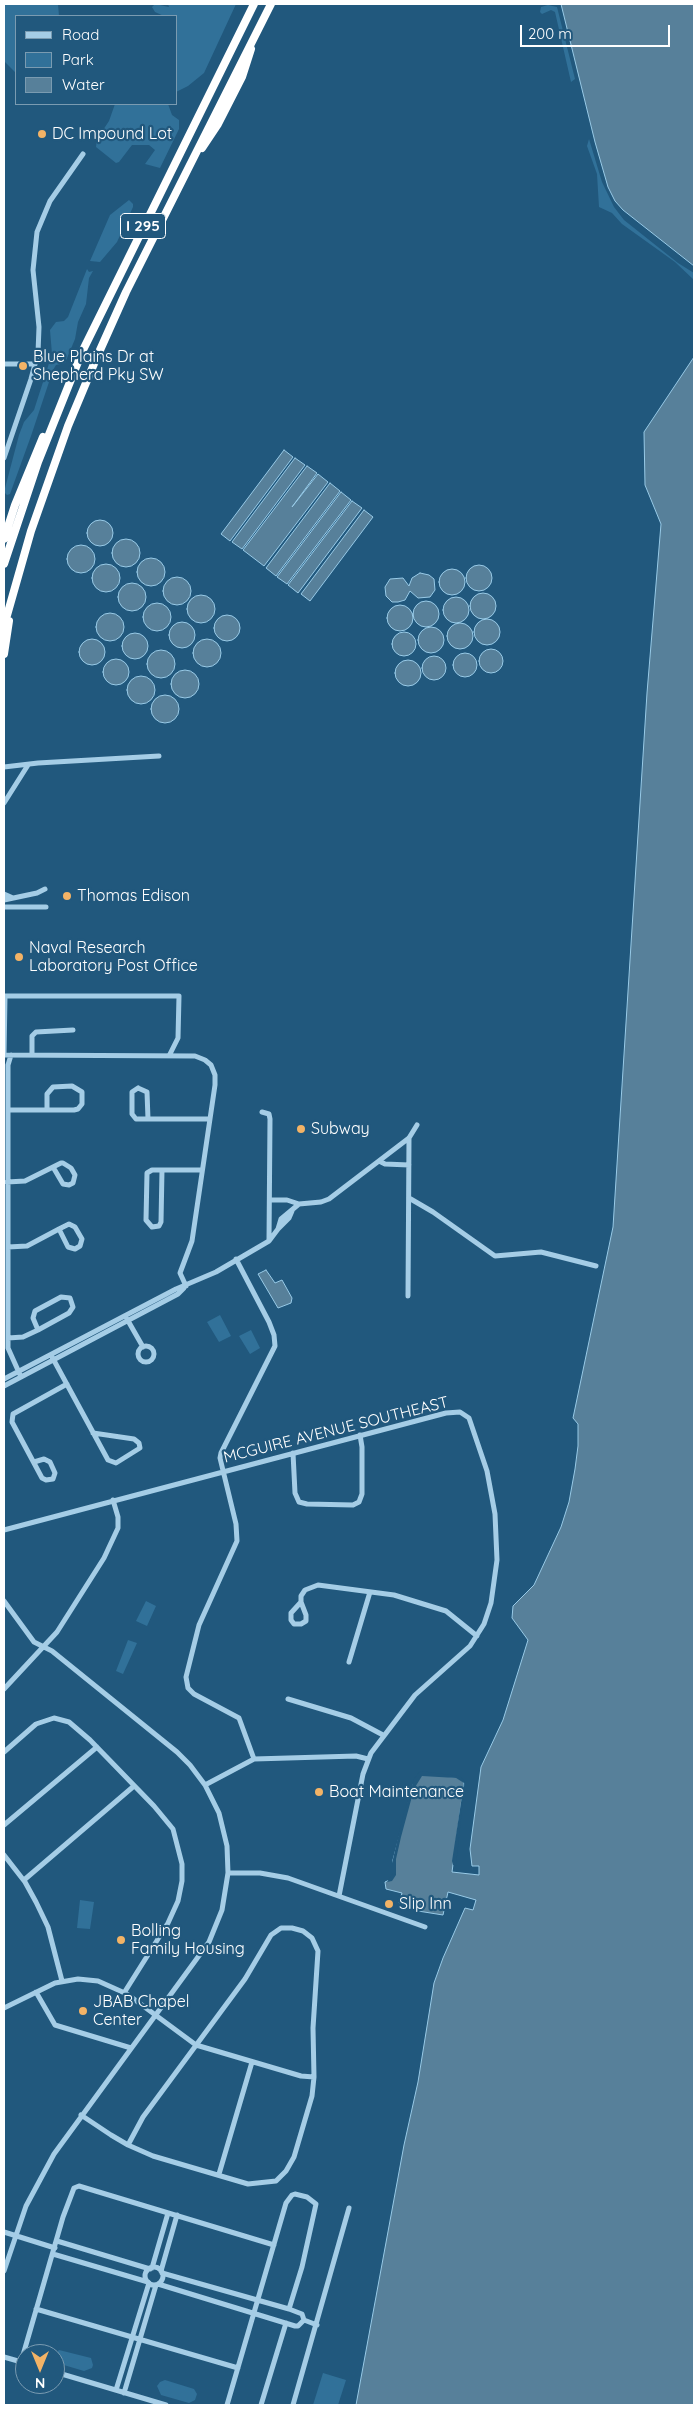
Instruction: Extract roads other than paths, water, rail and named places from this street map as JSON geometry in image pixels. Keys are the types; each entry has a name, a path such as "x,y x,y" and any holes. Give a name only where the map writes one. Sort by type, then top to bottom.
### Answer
{"highway":[{"name":"I 295","path":"4,564 31,480 57,411 101,310 254,4"},
{"name":"I 295","path":"4,626 28,539 68,426 107,333 194,157 207,143 221,119 244,72 251,44 271,4"},
{"path":"4,539 38,445 57,411"},
{"path":"4,654 12,611 44,495"}],"street":[{"path":"4,458 36,364 39,336 33,275 36,238 50,202 83,154"},
{"path":"4,364 36,364"},
{"path":"4,767 159,756"},
{"path":"4,803 28,764"},
{"path":"4,900 38,893 45,888"},
{"path":"4,894 14,898"},
{"path":"4,909 46,907"},
{"path":"20,1375 8,1352 8,1062 6,1055 5,996 180,996 178,1038 169,1056"},
{"path":"32,1055 32,1036 36,1032 73,1030"},
{"path":"6,1055 198,1056 213,1068 215,1082 192,1241 180,1273 186,1286"},
{"path":"8,1110 47,1110 78,1110 83,1102 82,1092 72,1086 53,1087 47,1094 47,1110"},
{"path":"148,1120 147,1092 141,1088 135,1088 132,1094 132,1114 136,1119 148,1120 210,1119"},
{"path":"262,1112 269,1114 270,1119 269,1241"},
{"path":"270,1200 287,1200 299,1204 321,1202 329,1199 409,1138 417,1125"},
{"path":"408,1296 409,1138"},
{"path":"379,1161 385,1164 409,1165"},
{"path":"7,1182 24,1182 53,1167 63,1163 69,1165 75,1175 73,1183 63,1184 53,1167"},
{"path":"162,1170 161,1222 159,1226 152,1227 146,1220 146,1175 150,1171 162,1170 202,1170"},
{"path":"409,1198 433,1212 495,1256 541,1252 596,1266"},
{"path":"4,1386 20,1375 127,1318 178,1294 186,1286 269,1241 278,1229 281,1219 299,1204"},
{"path":"8,1247 27,1246 59,1229 69,1224 75,1226 82,1239 80,1246 73,1249 68,1246 59,1229"},
{"path":"236,1259 269,1322 274,1335 275,1346 221,1453 220,1458 236,1524 237,1541 199,1625 186,1680 194,1694 239,1718 254,1759"},
{"path":"8,1338 21,1338 38,1330 71,1311 73,1304 70,1298 60,1297 35,1311 33,1318 38,1330"},
{"path":"127,1318 143,1347"},
{"path":"52,1358 67,1384 93,1433 108,1460 116,1463 140,1448 139,1443 134,1439 93,1433"},
{"path":"4,1379 20,1375"},
{"path":"34,1462 44,1459 50,1462 55,1473 53,1479 46,1480 42,1478 12,1422 13,1414 67,1384"},
{"name":"MCGUIRE AVENUE SOUTHEAST","path":"4,1530 452,1412 462,1413 471,1421 490,1482 498,1542 494,1592 488,1613 477,1636 453,1663 421,1689 383,1735 368,1759 338,1896"},
{"path":"293,1453 295,1493 300,1502 307,1504 353,1505 359,1502 362,1494 362,1446 360,1435"},
{"path":"4,1689 57,1632 113,1541 118,1528 118,1517 113,1500"},
{"path":"301,1602 304,1592 316,1586 403,1597 446,1611 477,1636"},
{"path":"349,1662 370,1592"},
{"path":"4,1601 34,1642 45,1646 177,1752 205,1785 221,1822 227,1846 228,1873 224,1904 212,1937 196,1962 81,2114 37,2182 15,2235 4,2271"},
{"path":"288,1699 351,1718 383,1735"},
{"path":"4,1752 36,1724 54,1718 68,1722 97,1747 173,1829 180,1849 182,1881 178,1901 168,1923 124,1993"},
{"path":"4,1825 97,1747"},
{"path":"205,1785 254,1759 356,1756 368,1759"},
{"path":"24,1880 134,1786"},
{"path":"4,1855 24,1880 48,1927 62,1981"},
{"path":"228,1873 278,1876 425,1927"},
{"path":"81,2114 128,2145 153,2156 248,2184 276,2181 294,2157 312,2096 314,2077 313,2028 318,1951 312,1938 302,1931 281,1928 271,1935 245,1979 143,2117 128,2145"},
{"path":"4,2008 62,1981 93,1980 108,1984 124,1993 196,2045 301,2076 314,2077"},
{"path":"36,1992 55,2025 131,2048"},
{"path":"219,2174 252,2062"},
{"path":"28,2344 36,2309 74,2188 79,2186 274,2245"},
{"path":"227,2405 286,2203 292,2194 295,2194 307,2196 316,2204 302,2267 290,2309"},
{"path":"293,2405 317,2325 348,2208"},
{"path":"116,2390 148,2282 146,2273 151,2269 168,2213"},
{"path":"124,2393 157,2284 163,2278 161,2272 177,2215"},
{"path":"4,2232 55,2248"},
{"path":"57,2241 290,2309 302,2314 304,2320"},
{"path":"53,2254 286,2323 298,2326 304,2320"},
{"path":"36,2309 238,2368"},
{"path":"304,2320 317,2325"},
{"path":"261,2405 286,2323"},
{"path":"65,2375 166,2405"}],"water":[{"path":"561,4 694,4 694,266 623,210 615,201 608,187 595,142"},
{"path":"694,357 694,2405 356,2405 404,2145 418,2082 434,1983 465,1908 473,1910 476,1900 448,1892 443,1915 418,1911 419,1908 399,1903 402,1893 386,1889 385,1882 392,1879 395,1872 393,1860 413,1785 420,1773 460,1778 464,1783 452,1872 479,1875 479,1866 472,1866 470,1849 481,1767 503,1720 528,1640 512,1618 513,1606 534,1585 561,1527 569,1502 575,1469 578,1424 573,1418 613,1227 647,693 661,524 645,485 644,432"},
{"path":"284,450 293,457 230,541 221,534"},
{"path":"295,458 305,465 242,549 232,542"},
{"path":"307,466 317,473 292,507 318,474 328,482 264,566 243,550"},
{"path":"330,483 340,491 276,576 266,568"},
{"path":"341,492 351,500 287,584 277,577"},
{"path":"352,501 362,508 298,593 288,585"},
{"path":"364,510 373,517 310,601 301,594"},
{"path":"100,520 109,524 113,533 109,542 100,546 91,542 87,533 91,524"},
{"path":"126,539 136,543 140,553 136,563 126,567 116,563 112,553 116,543"},
{"path":"81,545 91,549 95,559 91,569 81,573 71,569 67,559 71,549"},
{"path":"151,558 161,562 165,572 161,582 151,586 141,582 137,572 141,562"},
{"path":"106,564 116,568 120,578 116,588 106,592 96,588 92,578 96,568"},
{"path":"479,565 488,569 492,578 488,587 479,591 470,587 466,578 470,569"},
{"path":"452,569 461,573 465,582 461,591 452,595 443,591 439,582 443,573"},
{"path":"420,573 429,575 434,579 435,590 430,597 418,598 410,591 405,600 392,602 386,596 385,587 390,579 403,578 409,586 412,578"},
{"path":"177,577 187,581 191,591 187,601 177,605 167,601 163,591 167,581"},
{"path":"132,583 142,587 146,597 142,607 132,611 122,607 118,597 122,587"},
{"path":"483,593 492,597 496,606 492,615 483,619 474,615 470,606 474,597"},
{"path":"201,595 211,599 215,609 211,619 201,623 191,619 187,609 191,599"},
{"path":"456,597 465,601 469,610 465,619 456,623 447,619 443,610 447,601"},
{"path":"426,601 435,605 439,614 435,623 426,627 417,623 413,614 417,605"},
{"path":"157,603 167,607 171,617 167,627 157,631 147,627 143,617 147,607"},
{"path":"400,605 409,609 413,618 409,627 400,631 391,627 387,618 391,609"},
{"path":"110,613 120,617 124,627 120,637 110,641 100,637 96,627 100,617"},
{"path":"227,615 236,619 240,628 236,637 227,641 218,637 214,628 218,619"},
{"path":"487,619 496,623 500,632 496,641 487,645 478,641 474,632 478,623"},
{"path":"182,622 191,626 195,635 191,644 182,648 173,644 169,635 173,626"},
{"path":"460,623 469,627 473,636 469,645 460,649 451,645 447,636 451,627"},
{"path":"431,627 440,631 444,640 440,649 431,653 422,649 418,640 422,631"},
{"path":"404,632 413,635 416,644 413,653 404,656 395,653 392,644 395,635"},
{"path":"135,633 144,637 148,646 144,655 135,659 126,655 122,646 126,637"},
{"path":"92,639 101,643 105,652 101,661 92,665 83,661 79,652 83,643"},
{"path":"207,639 217,643 221,653 217,663 207,667 197,663 193,653 197,643"},
{"path":"491,649 500,652 503,661 500,670 491,673 482,670 479,661 482,652"},
{"path":"161,650 171,654 175,664 171,674 161,678 151,674 147,664 151,654"},
{"path":"460,653 470,653 477,660 477,670 470,677 460,677 453,670 453,660"},
{"path":"434,656 443,659 446,668 443,677 434,680 425,677 422,668 425,659"},
{"path":"116,659 125,663 129,672 125,681 116,685 107,681 103,672 107,663"},
{"path":"408,660 417,664 421,673 417,682 408,686 399,682 395,673 399,664"},
{"path":"185,670 195,674 199,684 195,694 185,698 175,694 171,684 175,674"},
{"path":"141,676 151,680 155,690 151,700 141,704 131,700 127,690 131,680"},
{"path":"165,695 175,699 179,709 175,719 165,723 155,719 151,709 155,699"},
{"path":"266,1270 275,1283 282,1280 292,1298 291,1303 278,1308 258,1274"}],"place":[{"name":"DC Impound Lot","path":"42,134"},
{"name":"Blue Plains Dr at Shepherd Pky SW","path":"23,366"},
{"name":"Thomas Edison","path":"67,896"},
{"name":"Naval Research Laboratory Post Office","path":"19,957"},
{"name":"Subway","path":"301,1129"},
{"name":"Boat Maintenance","path":"319,1792"},
{"name":"Slip Inn","path":"389,1904"},
{"name":"Bolling Family Housing","path":"121,1940"},
{"name":"JBAB Chapel Center","path":"83,2011"}]}
